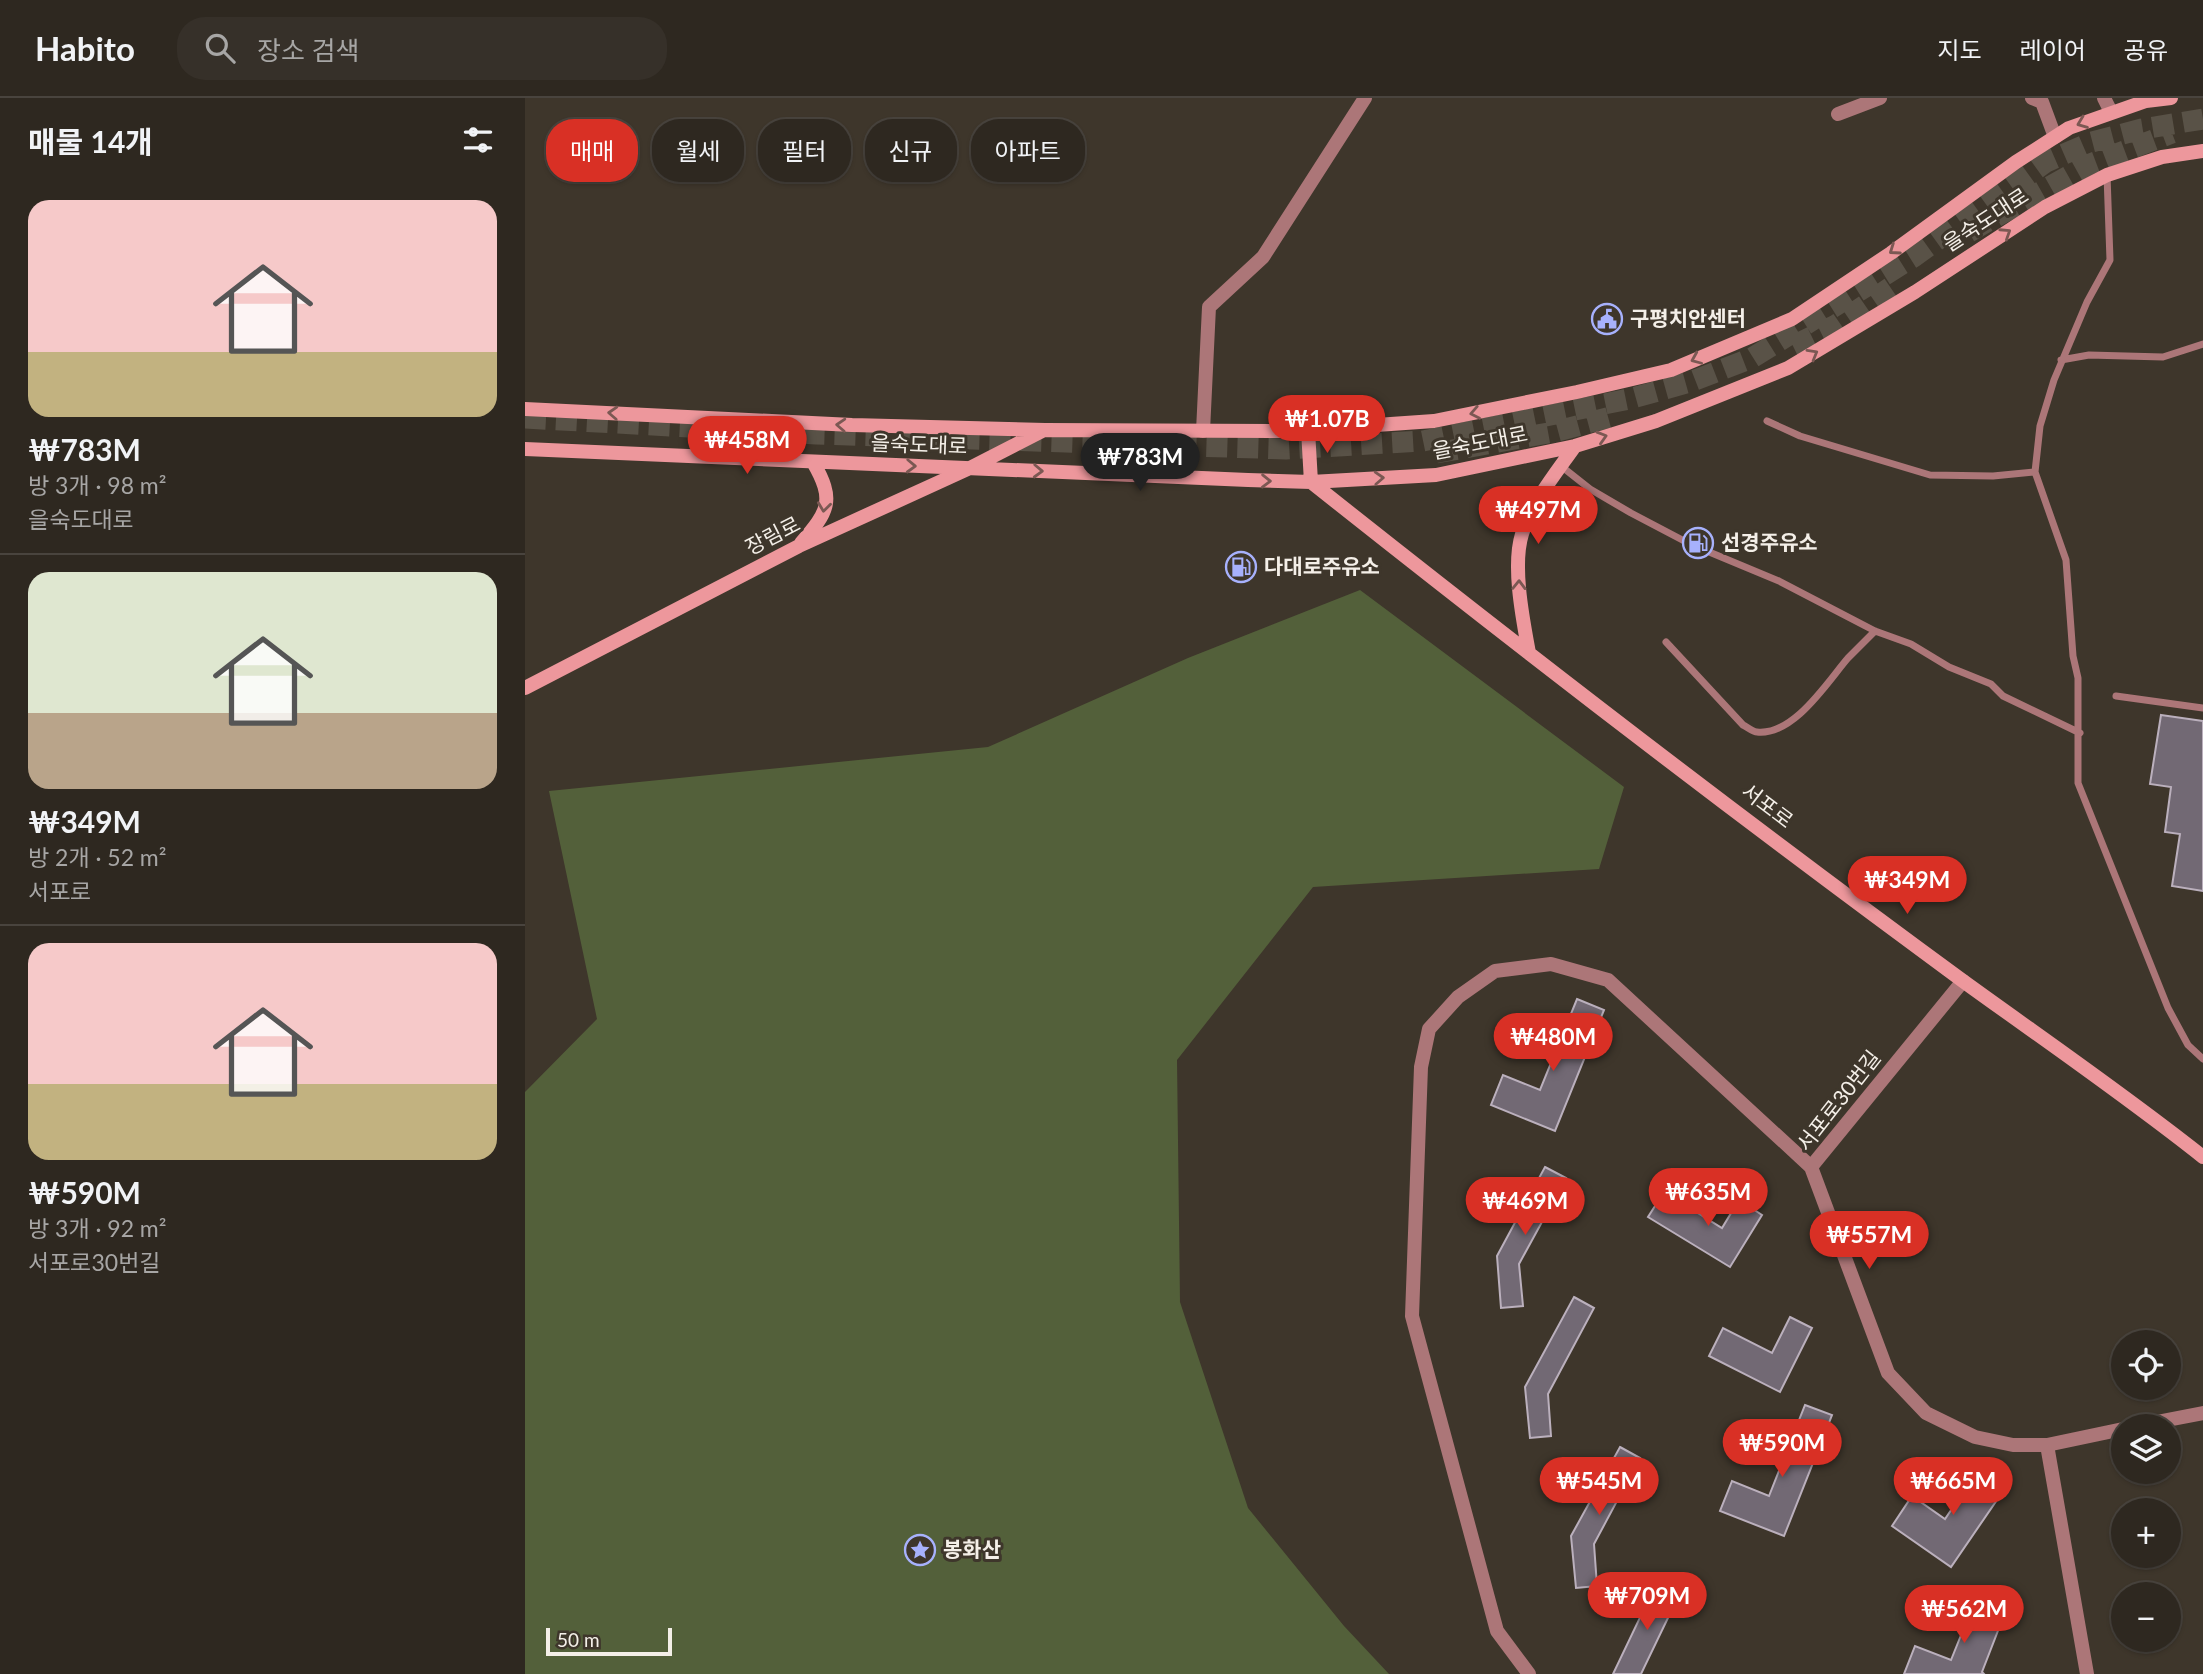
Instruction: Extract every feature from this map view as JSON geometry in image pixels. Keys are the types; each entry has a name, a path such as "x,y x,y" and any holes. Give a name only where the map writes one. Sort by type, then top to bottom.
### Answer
{"main road":[{"name":"을숙도대로","path":"525,409 839,425 1045,430 1308,430 1434,421 1577,393 1671,370 1792,318 1891,253 2069,128 2146,101 2171,98"},
{"name":"을숙도대로","path":"525,449 1311,482 1436,475 1575,446 1655,421 1788,368 1915,292 2045,207 2107,175 2162,157 2203,150"},
{"name":"장림로","path":"525,688 799,546 970,468 1045,430"},
{"path":"1308,430 1311,482"},
{"path":"1529,653 1518,594 1521,536 1537,501 1575,446"},
{"path":"799,546 824,517 827,485 813,462"},
{"name":"서포로","path":"1311,482 1529,653 1963,981 2125,1095 2203,1157"}],"street":[{"path":"1203,431 1209,307 1263,257 1365,98"},
{"path":"1838,114 1880,98"},
{"path":"2032,98 2042,102 2055,137"},
{"path":"2104,98 2111,112"},
{"path":"1529,1674 1497,1631 1412,1316 1420,1067 1429,1029 1458,997 1495,971 1551,964 1608,979 1811,1167"},
{"name":"서포로30번길","path":"1963,981 1811,1167 1888,1373 1926,1413 1975,1437 2013,1445 2047,1445 2111,1432"},
{"path":"2181,1417 2203,1413"},
{"path":"2047,1445 2087,1674"}],"lane":[{"path":"2107,175 2110,260 2087,302 2061,360 2040,426 2035,472 2066,560 2078,678 2078,783 2168,1008 2188,1045 2203,1059"},
{"path":"2061,360 2088,355 2163,357 2203,344"},
{"path":"1767,421 1800,436 1930,475 1993,476 2035,472"},
{"path":"1561,466 1590,489 1690,544 1779,581 1875,631 1911,644 1949,667 1991,684 2003,696 2080,733"},
{"path":"1666,642 1743,725 1756,732 1769,730 1791,720 1820,696 1847,659 1875,631"},
{"path":"2116,696 2203,708"}],"green space":[{"path":"1360,590 1624,787 1599,869 1313,887 1177,1060 1180,1302 1248,1508 1344,1626 1389,1674 525,1674 525,1092 597,1019 549,791 988,747 1188,658"}],"building":[{"path":"2161,715 2203,721 2203,891 2172,886 2180,834 2165,832 2171,787 2150,784"},
{"path":"1577,999 1604,1010 1555,1131 1491,1105 1503,1075 1540,1090"},
{"path":"1545,1167 1566,1178 1519,1264 1523,1306 1501,1308 1497,1256"},
{"path":"1664,1192 1722,1228 1739,1200 1762,1215 1730,1267 1648,1217"},
{"path":"1574,1297 1594,1308 1548,1394 1551,1436 1530,1438 1525,1387"},
{"path":"1790,1317 1812,1328 1780,1392 1709,1356 1723,1328 1772,1353"},
{"path":"1805,1405 1832,1415 1784,1536 1720,1511 1732,1481 1769,1496"},
{"path":"1620,1447 1640,1458 1594,1544 1597,1586 1576,1588 1571,1536"},
{"path":"1983,1463 2010,1481 1951,1567 1892,1526 1912,1496 1945,1519"},
{"path":"1656,1584 1679,1595 1641,1674 1613,1674"},
{"path":"1976,1598 2006,1610 1982,1672 1984,1674 1904,1674 1915,1646 1951,1660"}],"tunnel":[{"path":"525,418 816,434 1286,449 1423,441 1629,399 1690,382 1752,358 1915,256 2046,162 2092,142 2142,129 2203,119"},
{"path":"1969,232 2090,164 2172,133"},
{"path":"1793,346 1836,325 1897,283"},
{"path":"1436,453 1554,432 1614,416"}],"place":[{"name":"구평치안센터","path":"1607,319"},
{"name":"선경주유소","path":"1698,543"},
{"name":"다대로주유소","path":"1241,567"},
{"name":"봉화산","path":"920,1550"}]}
